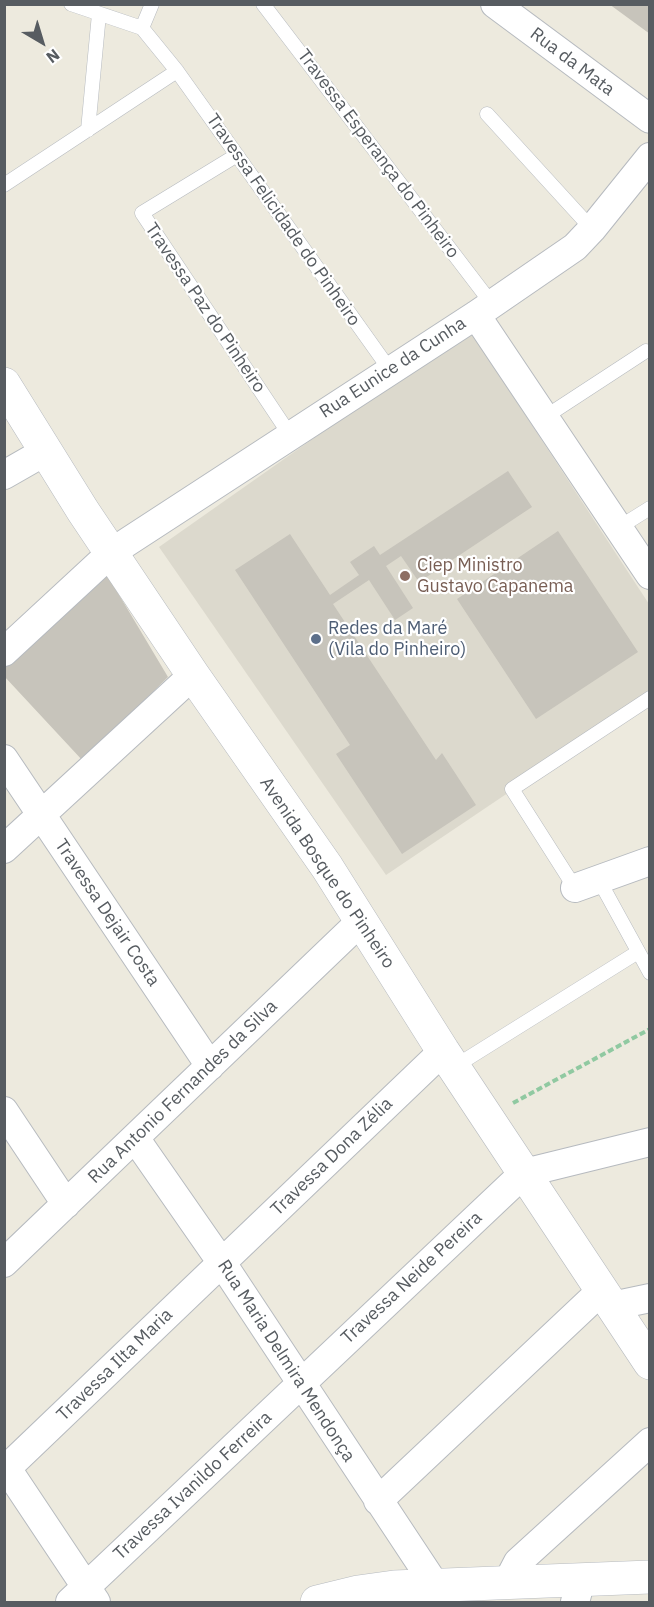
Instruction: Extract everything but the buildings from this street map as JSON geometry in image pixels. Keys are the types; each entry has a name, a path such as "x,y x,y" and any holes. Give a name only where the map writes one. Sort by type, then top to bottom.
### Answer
{"street":[{"name":"Rua da Mata","path":"495,4 650,119"},
{"name":"Rua Eunice da Cunha","path":"4,651 112,552 575,248 650,157"},
{"path":"484,309 545,417 650,574"},
{"name":"Avenida Bosque do Pinheiro","path":"4,384 193,675 327,867 448,1060 650,1363"},
{"path":"4,475 46,451"},
{"path":"4,849 193,675"},
{"name":"Travessa Dejair Costa","path":"4,759 210,1066"},
{"path":"587,884 650,861"},
{"name":"Rua Antonio Fernandes da Silva","path":"4,1263 361,921"},
{"name":"Travessa Dona Zélia","path":"222,1263 448,1060"},
{"path":"4,1112 66,1204"},
{"name":"Rua Maria Delmira Mendonça","path":"135,1138 222,1263 435,1585"},
{"path":"524,1173 650,1142"},
{"name":"Travessa Neide Pereira","path":"301,1384 524,1173"},
{"name":"Travessa Ilta Maria","path":"5,1467 222,1263"},
{"path":"378,1501 606,1299 650,1298"},
{"name":"Travessa Ivanildo Ferreira","path":"84,1597 301,1384"},
{"path":"507,1583 518,1562 650,1442"},
{"path":"5,1467 84,1597"},
{"path":"317,1602 376,1590 435,1585 507,1583 578,1591 650,1577"}],"lane":[{"path":"71,4 142,28 152,4"},
{"name":"Travessa Esperança do Pinheiro","path":"263,4 484,309"},
{"path":"88,130 99,14"},
{"name":"Travessa Felicidade do Pinheiro","path":"142,28 177,71 390,370"},
{"path":"4,185 177,71"},
{"path":"487,114 592,229"},
{"name":"Travessa Paz do Pinheiro","path":"237,154 142,213 290,435"},
{"path":"545,417 646,351"},
{"path":"618,528 650,508"},
{"path":"650,698 512,789 638,952 650,974"},
{"path":"448,1060 638,952"}],"path":[{"path":"487,1118 650,1029"}],"shaded area":[{"name":"Ciep Ministro Gustavo Capanema","path":"469,329 649,604 649,698 386,875 159,547"}],"place":[{"name":"Ciep Ministro Gustavo Capanema","path":"405,576"},
{"name":"Redes da Maré (Vila do Pinheiro)","path":"316,639"}]}
